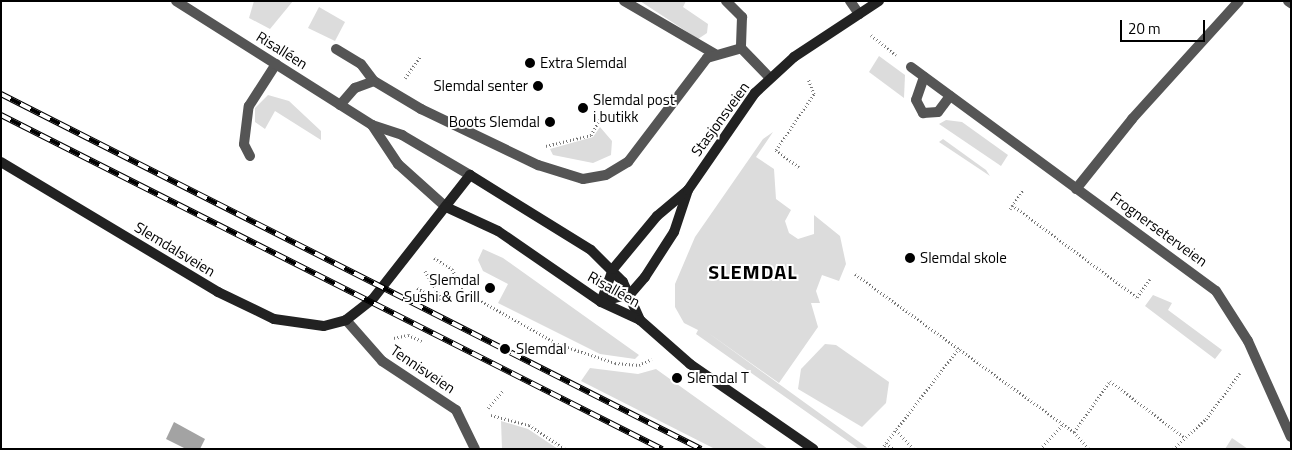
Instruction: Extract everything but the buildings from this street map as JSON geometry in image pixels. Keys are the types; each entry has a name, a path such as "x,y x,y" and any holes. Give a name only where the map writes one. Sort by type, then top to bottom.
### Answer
{"main road":[{"name":"Stasjonsveien","path":"601,302 613,269 657,216 688,190 770,78 879,1"},
{"name":"Slemdalsveien","path":"1,162 195,280 274,319 324,326 346,320"},
{"path":"346,320 372,300 417,237 446,207 470,175"},
{"name":"Risalléen","path":"470,175 569,235 613,269 630,294 640,320"},
{"name":"Stasjonsveien","path":"630,294 674,232 688,190"},
{"name":"Risalléen","path":"446,207 498,231 601,302 640,320 690,364 813,449"},
{"path":"601,302 630,294"}],"street":[{"name":"Risalléen","path":"176,1 372,125 402,135 470,175"},
{"path":"624,1 715,54"},
{"path":"850,1 859,14"},
{"path":"1076,188 1132,119 1240,1"},
{"path":"733,3 742,17 741,48 770,78"},
{"path":"336,48 361,64 374,81 394,92 546,168 569,177 595,178 628,162 696,68 715,54 741,48"},
{"path":"250,156 244,144 249,106 276,64"},
{"name":"Frognerseterveien","path":"911,67 1216,291 1248,340 1291,437"},
{"path":"924,77 916,100 923,113 938,112 950,96"},
{"path":"340,105 355,88 374,81"},
{"name":"Risalléen","path":"372,125 398,164 446,207"},
{"name":"Tennisveien","path":"346,320 382,361 456,410 475,449"}],"path":[{"path":"871,35 911,67"},
{"path":"394,92 420,57"},
{"path":"799,167 776,150 814,94 808,78"},
{"path":"543,147 591,134 600,119"},
{"path":"1022,190 1011,207 1137,297 1150,278"},
{"path":"434,258 452,269 463,291 558,344 615,362 639,365 652,359"},
{"path":"417,288 443,301 425,271"},
{"path":"856,274 1074,432 1088,449"},
{"path":"394,338 408,335 422,342"},
{"path":"554,351 558,344"},
{"path":"882,449 958,348"},
{"path":"1173,449 1206,419 1234,379"},
{"path":"1074,432 1110,381 1185,438"},
{"path":"488,408 503,391"},
{"path":"492,415 529,425 565,449"},
{"path":"1040,449 1063,424"},
{"path":"896,430 914,449"},
{"path":"886,443 894,449"}],"shaded area":[{"path":"254,1 293,1 270,29 249,18"},
{"path":"640,1 686,1 683,7 708,24 707,33 698,39"},
{"path":"319,7 345,22 335,41 308,28"},
{"path":"879,56 905,75 904,98 869,72"},
{"path":"268,95 289,101 321,131 321,140 275,111 265,129 255,122 255,108"},
{"path":"946,120 962,122 1008,155 1001,166 939,124"},
{"path":"600,127 612,141 611,155 593,163 553,155 550,149 593,137"},
{"path":"773,132 756,157 774,169 776,199 791,210 785,221 789,233 798,239 814,234 814,215 840,236 846,264 839,281 822,275 816,291 820,303 811,303 818,327 779,383 707,332 869,449 859,449 696,334 698,330 684,323 675,307 675,284 695,237 763,139"},
{"path":"943,139 986,170 990,176 939,142"},
{"path":"483,249 503,258 639,355 635,359 600,354 498,303 508,284 483,271 478,260"},
{"path":"1153,295 1172,303 1168,310 1222,350 1215,359 1145,306"},
{"path":"825,344 836,345 889,382 886,403 862,427 798,389 801,369"},
{"path":"590,368 638,374 656,369 768,449 715,449 581,381"},
{"path":"501,421 528,429 558,449 502,449"},
{"path":"174,422 205,439 200,449 186,449 166,439"},
{"path":"1232,438 1248,449 1225,449"}],"railway":[{"path":"1,94 701,449"},
{"path":"1,115 662,449"}],"place":[{"name":"Extra Slemdal","path":"530,63"},
{"name":"Slemdal senter","path":"538,86"},
{"name":"Slemdal post i butikk","path":"583,108"},
{"name":"Boots Slemdal","path":"550,122"},
{"name":"Slemdal skole","path":"910,258"},
{"name":"Slemdal Sushi & Grill","path":"490,288"},
{"name":"Slemdal","path":"505,349"},
{"name":"Slemdal T","path":"677,378"}],"district":[{"name":"SLEMDAL","path":"753,271"}]}
